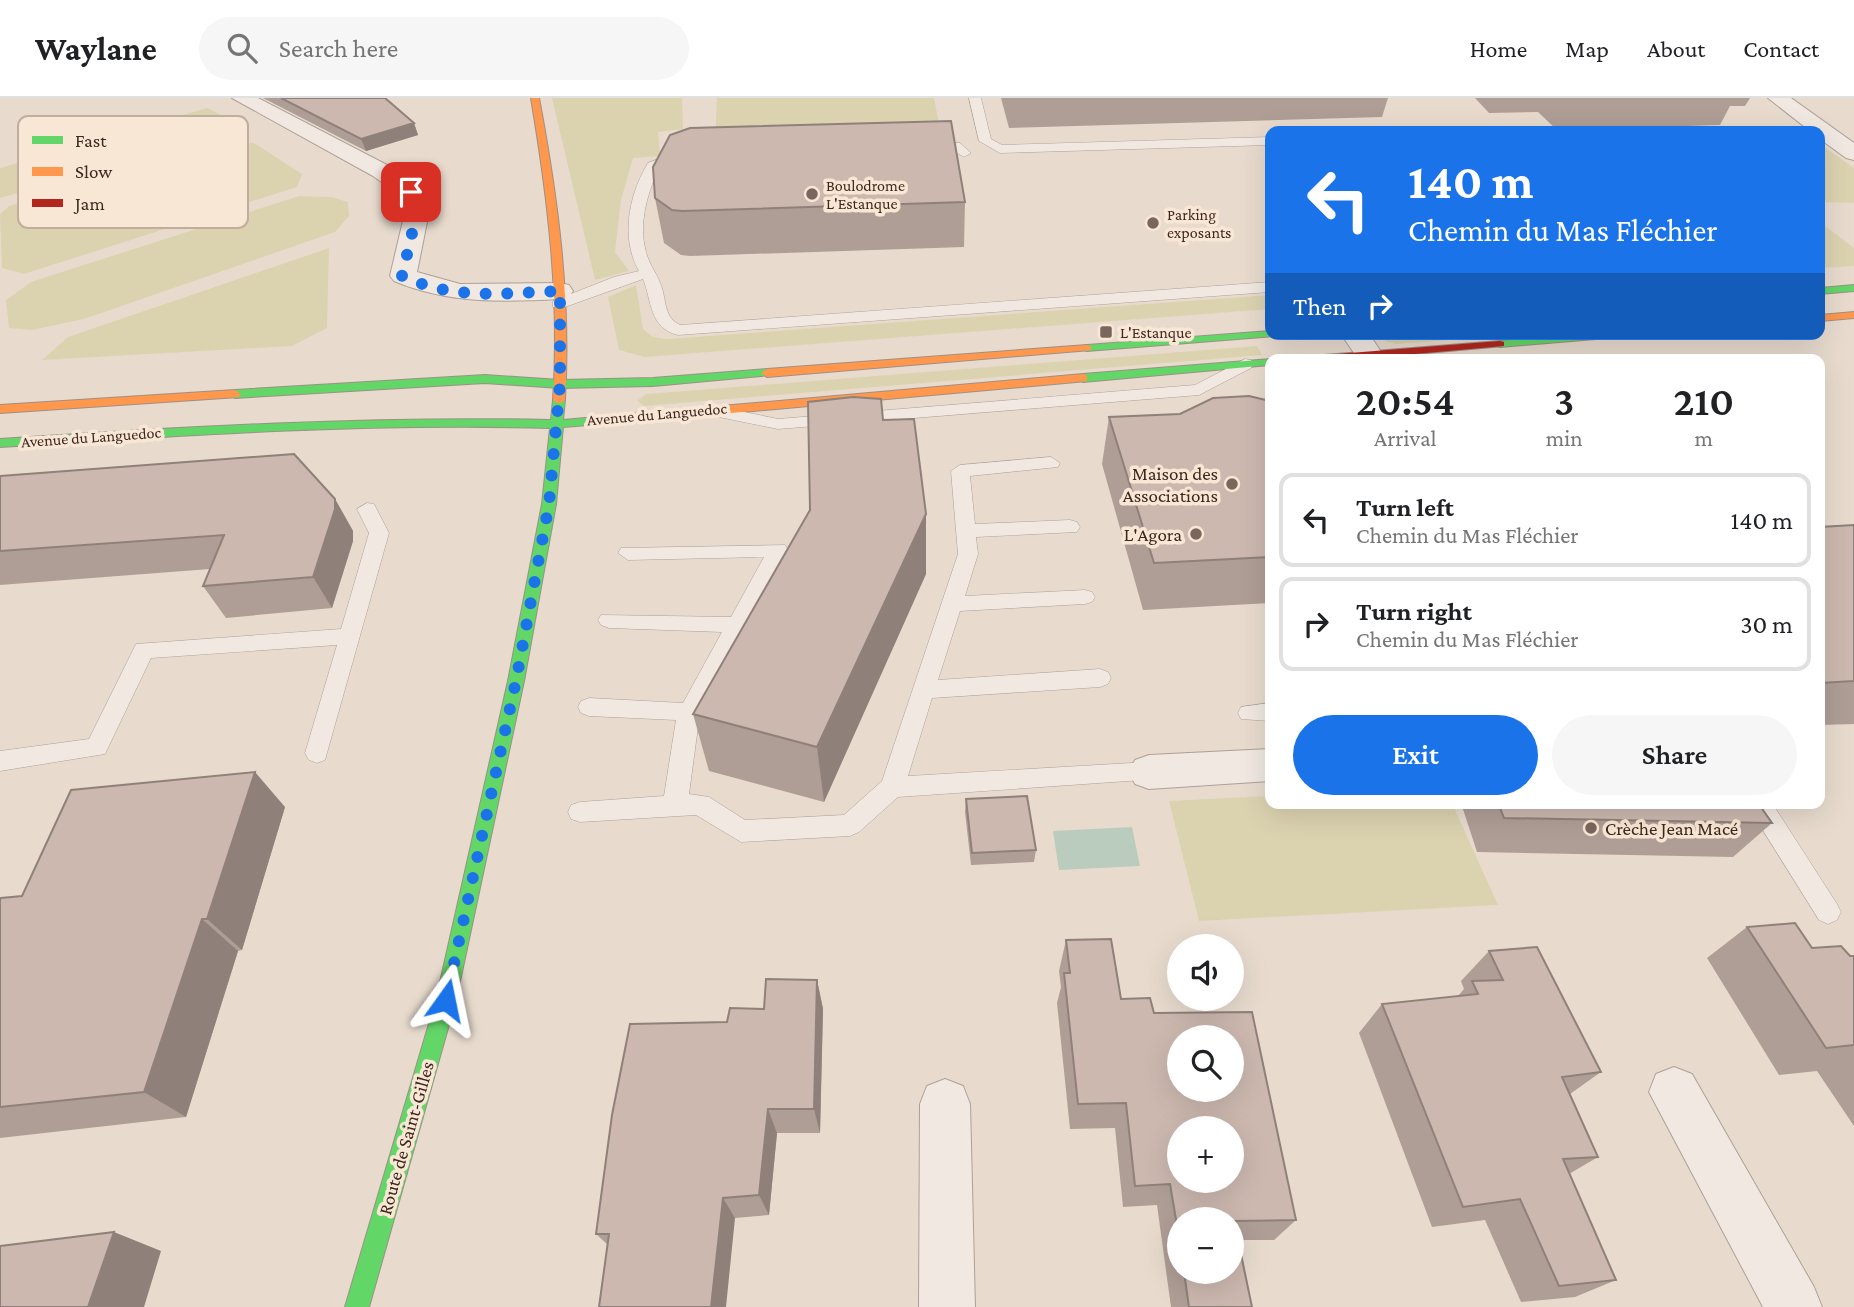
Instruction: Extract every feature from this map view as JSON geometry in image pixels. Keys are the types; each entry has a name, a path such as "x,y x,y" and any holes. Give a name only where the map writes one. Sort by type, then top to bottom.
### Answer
{"street":[{"path":"242,98 381,171 411,192 417,212 402,276 430,290 559,297"},
{"name":"Route de Saint-Gilles","path":"356,1307 446,1000 516,681 549,504 560,384 559,297 552,191 535,98"},
{"path":"1777,98 1816,126"},
{"path":"1825,132 1854,153"},
{"path":"1825,291 1854,288"},
{"path":"1825,318 1854,316"},
{"name":"Avenue du Languedoc","path":"0,409 485,379 560,384 653,382 1265,334"},
{"path":"1338,354 1365,349 1517,340"},
{"path":"1245,364 1265,362"},
{"name":"Avenue du Languedoc","path":"0,443 233,428 474,422 557,424 709,409"},
{"path":"1149,772 1265,765"},
{"path":"1674,1092 1794,1307"},
{"path":"945,1104 947,1307"}],"lane":[{"path":"975,98 985,141 1000,149 1265,141"},
{"path":"905,146 946,145 960,148 964,153"},
{"path":"699,153 658,161 649,175 636,225 639,259 653,280 661,319 665,326 678,330 1265,287"},
{"path":"559,297 648,274"},
{"path":"709,409 778,424 1199,390 1245,364"},
{"path":"580,812 700,804 741,831 850,825 892,788 968,554 960,471 1051,463"},
{"path":"317,753 379,533 367,509"},
{"path":"966,531 1070,527"},
{"path":"628,553 778,550 689,712 675,806"},
{"path":"952,604 1085,597"},
{"path":"610,620 738,625"},
{"path":"0,761 97,747 145,650 351,636"},
{"path":"924,690 1100,678"},
{"path":"589,707 689,712"},
{"path":"892,788 1149,772"},
{"path":"1762,809 1828,912"}],"shaded area":[{"path":"552,98 682,98 683,129 658,132 660,156 633,158 621,200 615,252 629,271 595,280"},
{"path":"717,98 934,98 941,134 715,141"},
{"path":"207,108 223,116 179,116"},
{"path":"248,143 254,143 302,174 297,187 248,203"},
{"path":"1825,148 1854,168 1854,203 1825,202"},
{"path":"18,163 18,193 0,198 0,168"},
{"path":"299,196 331,197 348,202 349,216 335,232 87,318 33,330 9,328 6,300 31,282 199,228 248,228 248,212"},
{"path":"18,203 18,228 168,228 24,274 2,268 0,214 9,206"},
{"path":"1825,226 1854,248 1854,266 1825,268"},
{"path":"329,248 327,328 292,346 42,360 68,337"},
{"path":"636,285 643,329 653,337 667,339 1265,295 1265,309 645,357 619,350 608,297"},
{"path":"1385,340 1450,340 1396,344"},
{"path":"1257,346 1262,355 644,406 637,401 646,394"},
{"path":"1265,796 1265,809 1455,809 1498,905 1199,921 1169,801"},
{"path":"1132,827 1140,866 1059,870 1053,831"}],"building":[{"path":"281,98 385,98 414,123 361,139"},
{"path":"951,121 965,202 682,211 672,210 655,198 653,167 670,135 690,128"},
{"name":"L'Agora","path":"1249,396 1265,400 1265,557 1154,563 1109,417 1180,414 1213,398"},
{"path":"853,397 881,399 883,420 914,419 926,514 817,747 693,714 810,510 808,402"},
{"path":"294,454 335,499 335,509 313,577 203,586 224,535 0,551 0,476"},
{"path":"1854,525 1854,681 1825,683 1825,527"},
{"path":"255,772 207,919 202,919 144,1092 0,1107 0,900 22,896 71,790"},
{"path":"1027,796 1036,850 972,853 966,799"},
{"path":"1500,809 1762,809 1772,823 1504,818"},
{"path":"1795,923 1812,948 1841,946 1850,956 1854,956 1854,1045 1826,1048 1747,927"},
{"path":"1111,939 1121,999 1150,998 1154,1013 1252,1012 1296,1220 1244,1221 1244,1207 1174,1207 1172,1193 1244,1193 1244,1116 1167,1116 1167,1184 1135,1186 1126,1103 1078,1104 1064,973 1070,973 1066,940"},
{"path":"1537,947 1601,1072 1562,1077 1598,1157 1563,1159 1616,1280 1559,1286 1520,1199 1463,1207 1382,1004 1478,994 1472,981 1503,980 1489,951"},
{"path":"766,979 817,980 814,1109 768,1109 759,1195 723,1198 711,1307 599,1307 609,1234 596,1234 612,1115 630,1024 727,1022 730,1008 764,1009"},
{"path":"114,1232 88,1307 0,1307 0,1246"},
{"path":"1244,1269 1252,1307 1189,1307 1186,1284 1244,1284"}],"traffic: fast":[{"path":"1825,291 1854,288"},
{"path":"1087,348 1265,334"},
{"path":"1500,344 1548,340"},
{"path":"1083,378 1265,362"},
{"path":"235,394 485,379 560,384 653,382 767,373"},
{"path":"357,1307 446,1000 516,681 549,504 559,400"},
{"path":"0,443 233,428 474,422 557,424 676,414"}],"traffic: slow":[{"path":"535,98 557,248 562,324 559,400"},
{"path":"1825,318 1854,315"},
{"path":"767,373 1087,348"},
{"path":"676,414 1083,378"},
{"path":"0,409 235,394"}],"traffic: jam":[{"path":"1375,354 1500,344"}],"place":[{"name":"Boulodrome L'Estanque","path":"812,194"},
{"name":"Parking exposants","path":"1153,223"},
{"name":"L'Estanque","path":"1106,332"},
{"name":"Maison des Associations","path":"1232,484"},
{"name":"L'Agora","path":"1196,534"},
{"name":"Crèche Jean Macé","path":"1591,828"}],"route":[{"path":"411,192 417,212 402,276 430,290 467,294 560,291 560,384 549,504 516,681 446,1000"}]}
